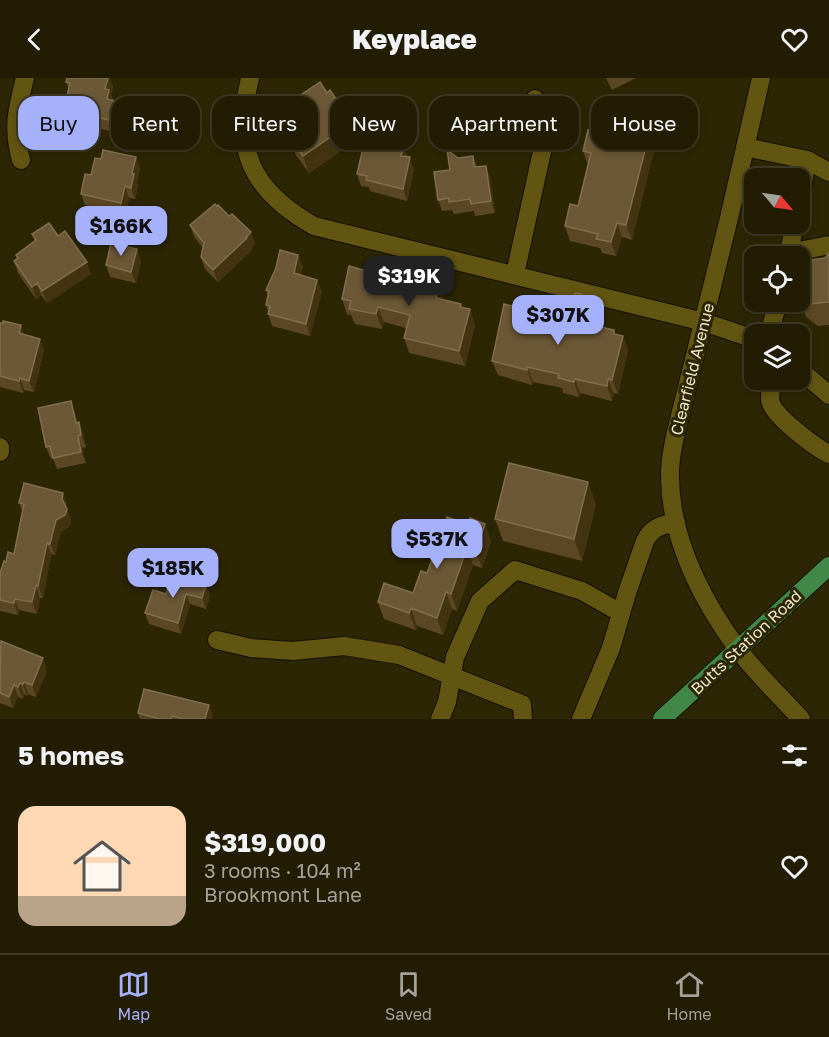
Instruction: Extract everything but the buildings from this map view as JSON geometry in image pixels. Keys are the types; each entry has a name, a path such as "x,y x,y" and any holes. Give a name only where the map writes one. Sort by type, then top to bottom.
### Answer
{"main road":[{"name":"Butts Station Road","path":"662,719 829,566"}],"street":[{"path":"21,160 15,140 16,114 25,78"},
{"path":"250,78 243,119 246,146 255,172 270,195 291,213 314,226 704,322 744,336"},
{"name":"Clearfield Avenue","path":"761,78 675,436 670,489 676,522 702,596 738,649 801,719"},
{"path":"745,147 807,160 829,172"},
{"path":"515,274 542,150"},
{"path":"806,168 807,160"},
{"path":"810,250 829,245"},
{"path":"810,379 829,395"},
{"path":"772,390 771,403 777,413 817,449 829,454"},
{"path":"0,447 0,452"},
{"path":"581,719 602,673 648,535 657,527 676,522"},
{"path":"440,719 447,702 455,657 480,601 515,570 582,591 621,613"},
{"path":"217,640 251,648 292,651 344,646 399,655 522,704 523,719"}]}
